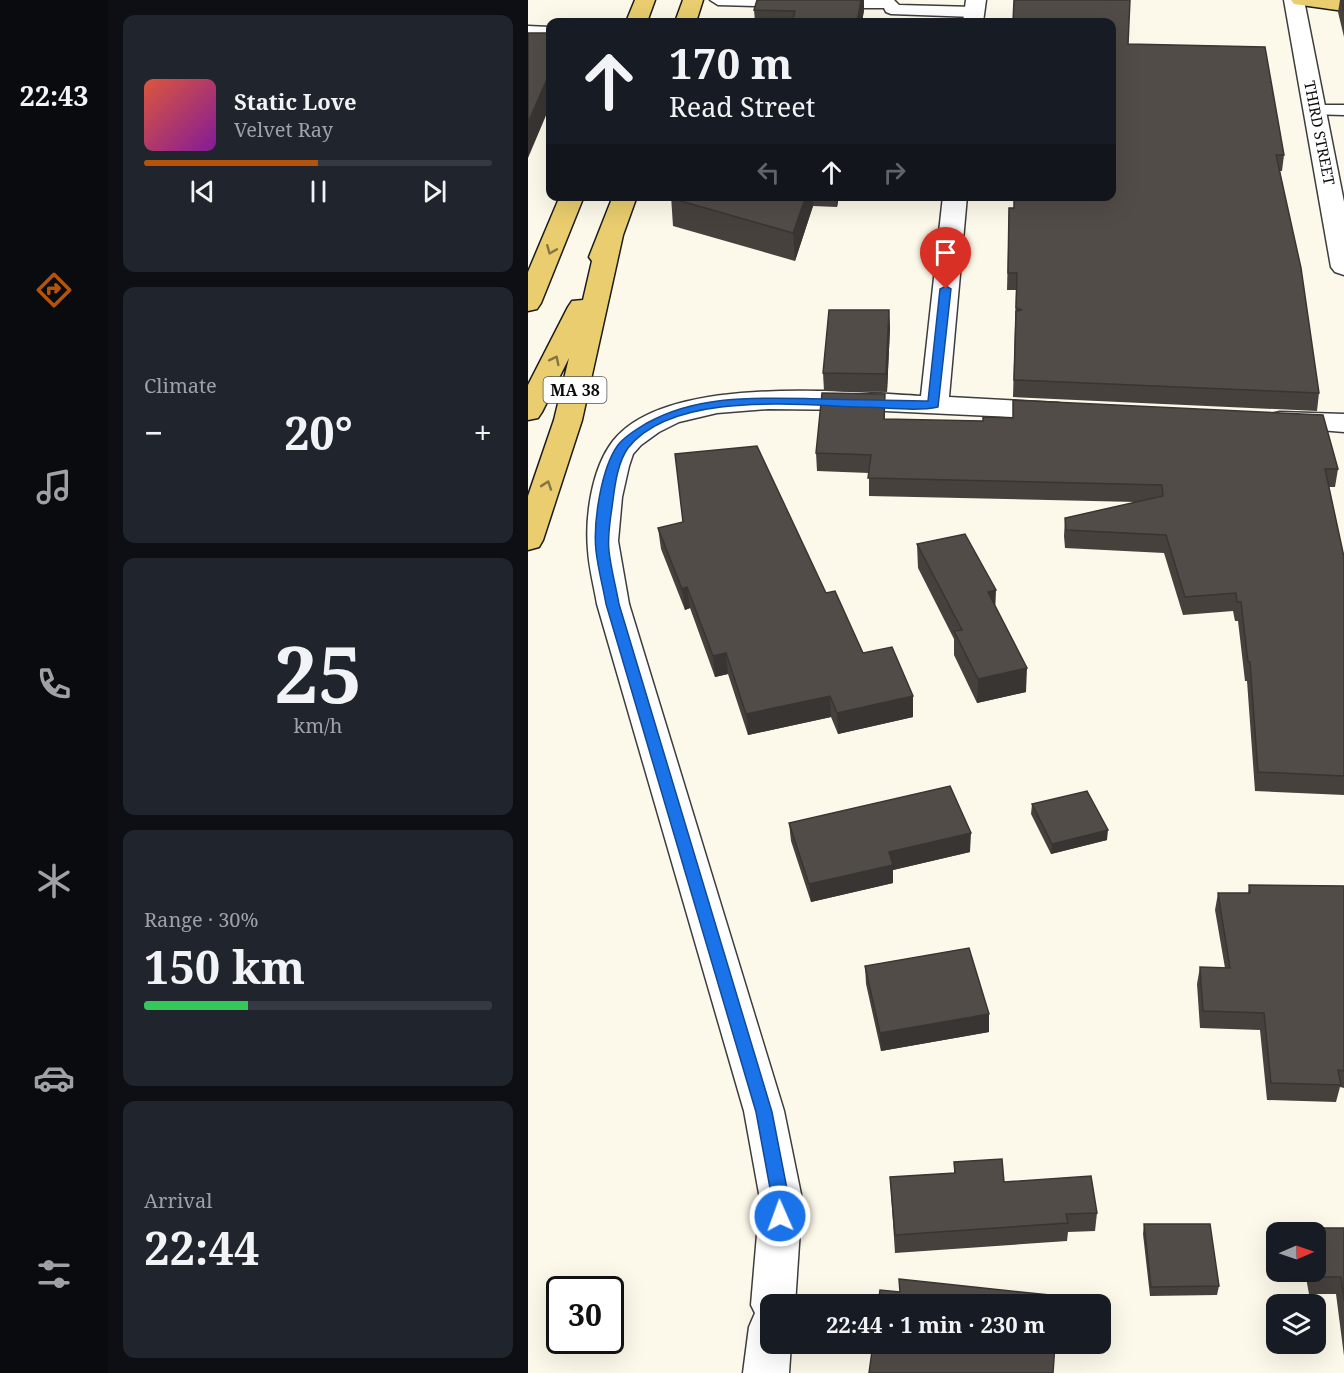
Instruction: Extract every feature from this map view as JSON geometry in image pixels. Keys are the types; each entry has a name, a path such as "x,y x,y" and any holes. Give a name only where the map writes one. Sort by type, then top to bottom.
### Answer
{"main road":[{"path":"638,18 645,0"},
{"path":"687,18 693,0"},
{"path":"1301,0 1344,5"},
{"path":"528,303 570,201"},
{"name":"MA 38","path":"528,540 568,420 611,236 623,201"},
{"path":"528,412 573,325 611,236"}],"street":[{"name":"THIRD STREET","path":"1294,0 1344,267"},
{"path":"934,405 954,201"},
{"path":"774,1294 781,1199 764,1112 613,604 602,534 614,466 623,447 642,430 668,416 698,407 740,400 1089,412"},
{"path":"1252,419 1344,423"},
{"path":"766,1373 768,1354"}],"lane":[{"path":"718,0 807,2 891,9 974,12"},
{"path":"528,31 546,32"},
{"path":"1314,110 1344,110"}],"building":[{"path":"757,0 861,0 858,18 793,18 795,11 754,10"},
{"path":"1014,0 1130,0 1128,44 1265,47 1284,155 1276,155 1301,268 1319,393 1014,380 1016,311 1022,310 1016,308 1017,273 1008,273 1009,208 1014,208 1014,201 1116,201 1116,18 1013,18"},
{"path":"528,33 546,33 546,81 528,123"},
{"path":"681,201 804,201 793,233"},
{"path":"829,310 889,310 886,374 823,373"},
{"path":"822,393 885,394 884,419 983,421 983,417 1013,418 1013,400 1323,415 1338,469 1325,469 1344,557 1344,776 1258,772 1250,662 1248,662 1241,602 1237,602 1236,593 1185,597 1166,535 1066,530 1065,518 1163,496 1162,485 868,478 871,455 816,453"},
{"path":"757,446 826,593 835,591 863,653 892,647 913,696 837,713 830,696 746,714 726,653 713,656 687,587 682,589 658,528 683,522 675,454"},
{"path":"965,534 996,590 988,592 1027,668 978,679 954,631 962,630 917,544"},
{"path":"950,786 971,833 889,852 893,865 809,884 789,823"},
{"path":"1087,791 1108,830 1052,844 1032,804"},
{"path":"1249,885 1344,886 1344,1071 1338,1070 1341,1085 1271,1083 1264,1013 1203,1011 1200,967 1230,968 1218,893 1250,893"},
{"path":"969,948 989,1014 880,1033 865,966"},
{"path":"1002,1159 1004,1182 1091,1176 1097,1213 1066,1214 1068,1223 895,1235 890,1177 955,1173 954,1162"},
{"path":"1144,1224 1210,1224 1219,1286 1151,1287"},
{"path":"1326,1228 1344,1228 1344,1301 1341,1277 1326,1277"},
{"path":"899,1279 1040,1294 879,1294 880,1290 900,1292"},
{"path":"872,1354 1054,1354 1053,1373 869,1373"}],"route":[{"path":"780,1216 781,1199 764,1112 613,604 602,534 608,490 614,466 623,447 642,430 668,416 698,407 740,400 934,405 946,289"}]}
